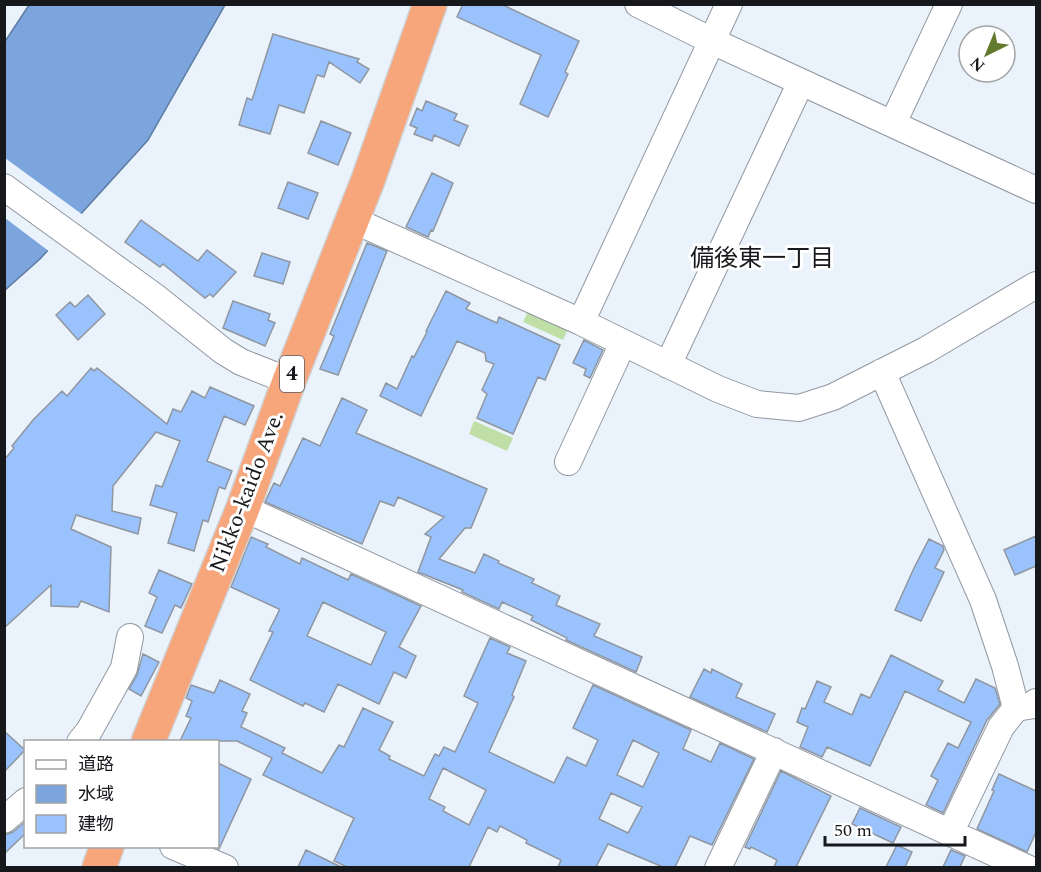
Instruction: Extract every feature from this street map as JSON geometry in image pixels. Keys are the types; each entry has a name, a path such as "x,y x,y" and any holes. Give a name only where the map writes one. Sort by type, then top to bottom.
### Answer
{"highway":[{"name":"Nikko-kaido Ave.","path":"148,740 243,508 289,381 353,220 430,4"},
{"path":"99,867 106,848"}],"street":[{"path":"638,4 712,41 1036,190"},
{"path":"581,322 729,4"},
{"path":"893,123 949,4"},
{"path":"669,365 801,82"},
{"path":"4,187 154,296 223,351 241,362 289,381"},
{"path":"353,220 581,322 718,389 757,404 799,408 833,397 926,350 1036,285"},
{"path":"568,462 623,343"},
{"path":"882,372 983,600 1005,666 1026,705 1001,727 950,833"},
{"path":"243,508 1027,867"},
{"path":"81,740 89,731 124,668 130,637"},
{"path":"718,867 774,751"},
{"path":"4,820 24,803"},
{"path":"178,848 225,867"}],"green space":[{"path":"529,309 569,327 563,340 523,322"},
{"path":"474,421 513,438 507,451 469,434"}],"water":[{"path":"29,5 225,5 148,140 40,259 5,290 4,43"}],"pier":[{"path":"5,158 83,215 50,252 5,218"}],"building":[{"path":"463,4 501,4 579,41 565,72 568,74 548,117 520,104 541,55 457,17"},
{"path":"273,34 359,59 357,62 369,69 360,83 329,62 324,77 317,75 304,113 279,105 270,134 239,125 247,98 252,100"},
{"path":"426,101 457,114 454,120 468,126 459,146 434,135 432,141 414,134 417,128 410,125 417,108 422,111"},
{"path":"321,121 351,133 338,165 308,153"},
{"path":"432,173 453,183 433,231 431,230 428,237 406,227"},
{"path":"288,182 318,193 308,219 278,208"},
{"path":"141,220 198,261 207,250 236,272 213,297 210,294 205,298 163,264 160,267 125,242"},
{"path":"367,243 387,251 338,375 320,369 334,336 330,334"},
{"path":"262,253 290,262 283,284 254,276"},
{"path":"446,291 470,303 466,309 497,323 499,317 560,345 545,380 538,377 513,434 477,418 487,394 482,390 494,364 486,361 485,353 457,341 421,416 380,396 386,383 397,389"},
{"path":"88,295 105,314 78,340 56,315 70,302 75,307"},
{"path":"233,301 270,314 268,320 275,323 265,346 223,328"},
{"path":"584,340 603,350 590,378 584,375 586,369 573,363"},
{"path":"91,368 94,371 97,368 167,424 173,409 181,412 192,391 205,398 210,387 254,406 245,425 224,416 207,461 232,471 225,489 219,487 208,522 203,520 194,551 168,543 177,513 150,505 156,485 162,487 180,441 156,432 113,486 112,511 141,518 138,534 76,515 71,529 111,547 109,612 81,601 78,607 51,606 51,585 4,628 4,460 33,420 62,391 67,396"},
{"path":"342,398 367,410 356,433 487,489 471,528 465,528 439,559 475,573 484,554 534,579 532,583 560,596 556,605 600,624 594,636 642,657 636,672 566,640 567,638 531,620 533,616 502,602 499,609 462,592 463,590 418,572 431,537 425,534 444,517 398,497 394,506 380,501 362,544 265,502 274,483 280,486 303,438 320,446"},
{"path":"1036,536 1036,566 1015,575 1004,550"},
{"path":"251,537 268,544 266,547 300,564 302,558 348,580 351,574 421,606 399,647 416,656 406,678 394,672 379,704 338,684 324,712 305,703 303,706 250,680 273,632 269,631 279,609 231,587","holes":["323,602 386,632 371,665 307,636"]},
{"path":"929,539 943,546 944,550 935,568 944,572 921,621 895,610"},
{"path":"159,570 192,584 181,608 175,605 162,633 145,626 157,597 149,593"},
{"path":"490,638 510,647 507,653 526,661 512,695 514,697 489,752 554,783 567,757 586,766 598,740 573,728 593,685 691,730 683,749 711,762 720,743 754,759 712,845 690,836 675,867 663,867 608,844 596,867 558,867 561,860 526,843 527,840 500,826 497,832 488,827 469,867 347,867 334,861 354,818 263,775 272,758 237,741 180,740 191,718 186,716 192,701 186,698 191,685 214,693 220,680 250,694 242,711 247,713 241,727 285,748 282,753 322,773 339,745 344,747 363,708 393,722 379,750 390,756 389,759 424,776 435,754 439,756 444,747 455,752 478,703 464,696","holes":["633,740 659,753 643,787 617,775","443,768 486,790 469,825 443,811 445,807 429,799","611,793 642,807 628,833 599,819"]},
{"path":"143,654 159,662 141,696 129,689 137,675"},
{"path":"891,655 943,681 938,690 964,703 976,679 995,688 1000,704 987,720 943,813 926,805 938,780 931,776 948,743 958,748 971,722 905,691 870,766 827,747 822,757 800,747 808,727 797,722 817,681 831,687 824,702 852,715 861,694 870,698"},
{"path":"704,669 711,673 712,669 742,684 736,697 775,714 767,732 690,697"},
{"path":"4,731 24,751 4,772"},
{"path":"219,763 251,779 219,849"},
{"path":"781,771 831,796 796,867 774,867 777,860 751,847 750,849 745,847"},
{"path":"999,774 1036,791 1036,832 1027,852 977,829"},
{"path":"860,808 901,827 893,843 852,824"},
{"path":"24,823 24,835 4,854 4,835 13,832"},
{"path":"897,845 912,852 905,867 886,867"},
{"path":"306,850 341,867 298,867"},
{"path":"951,850 965,856 960,867 943,867"}],"district":[{"name":"備後東一丁目","path":"762,259"}]}
